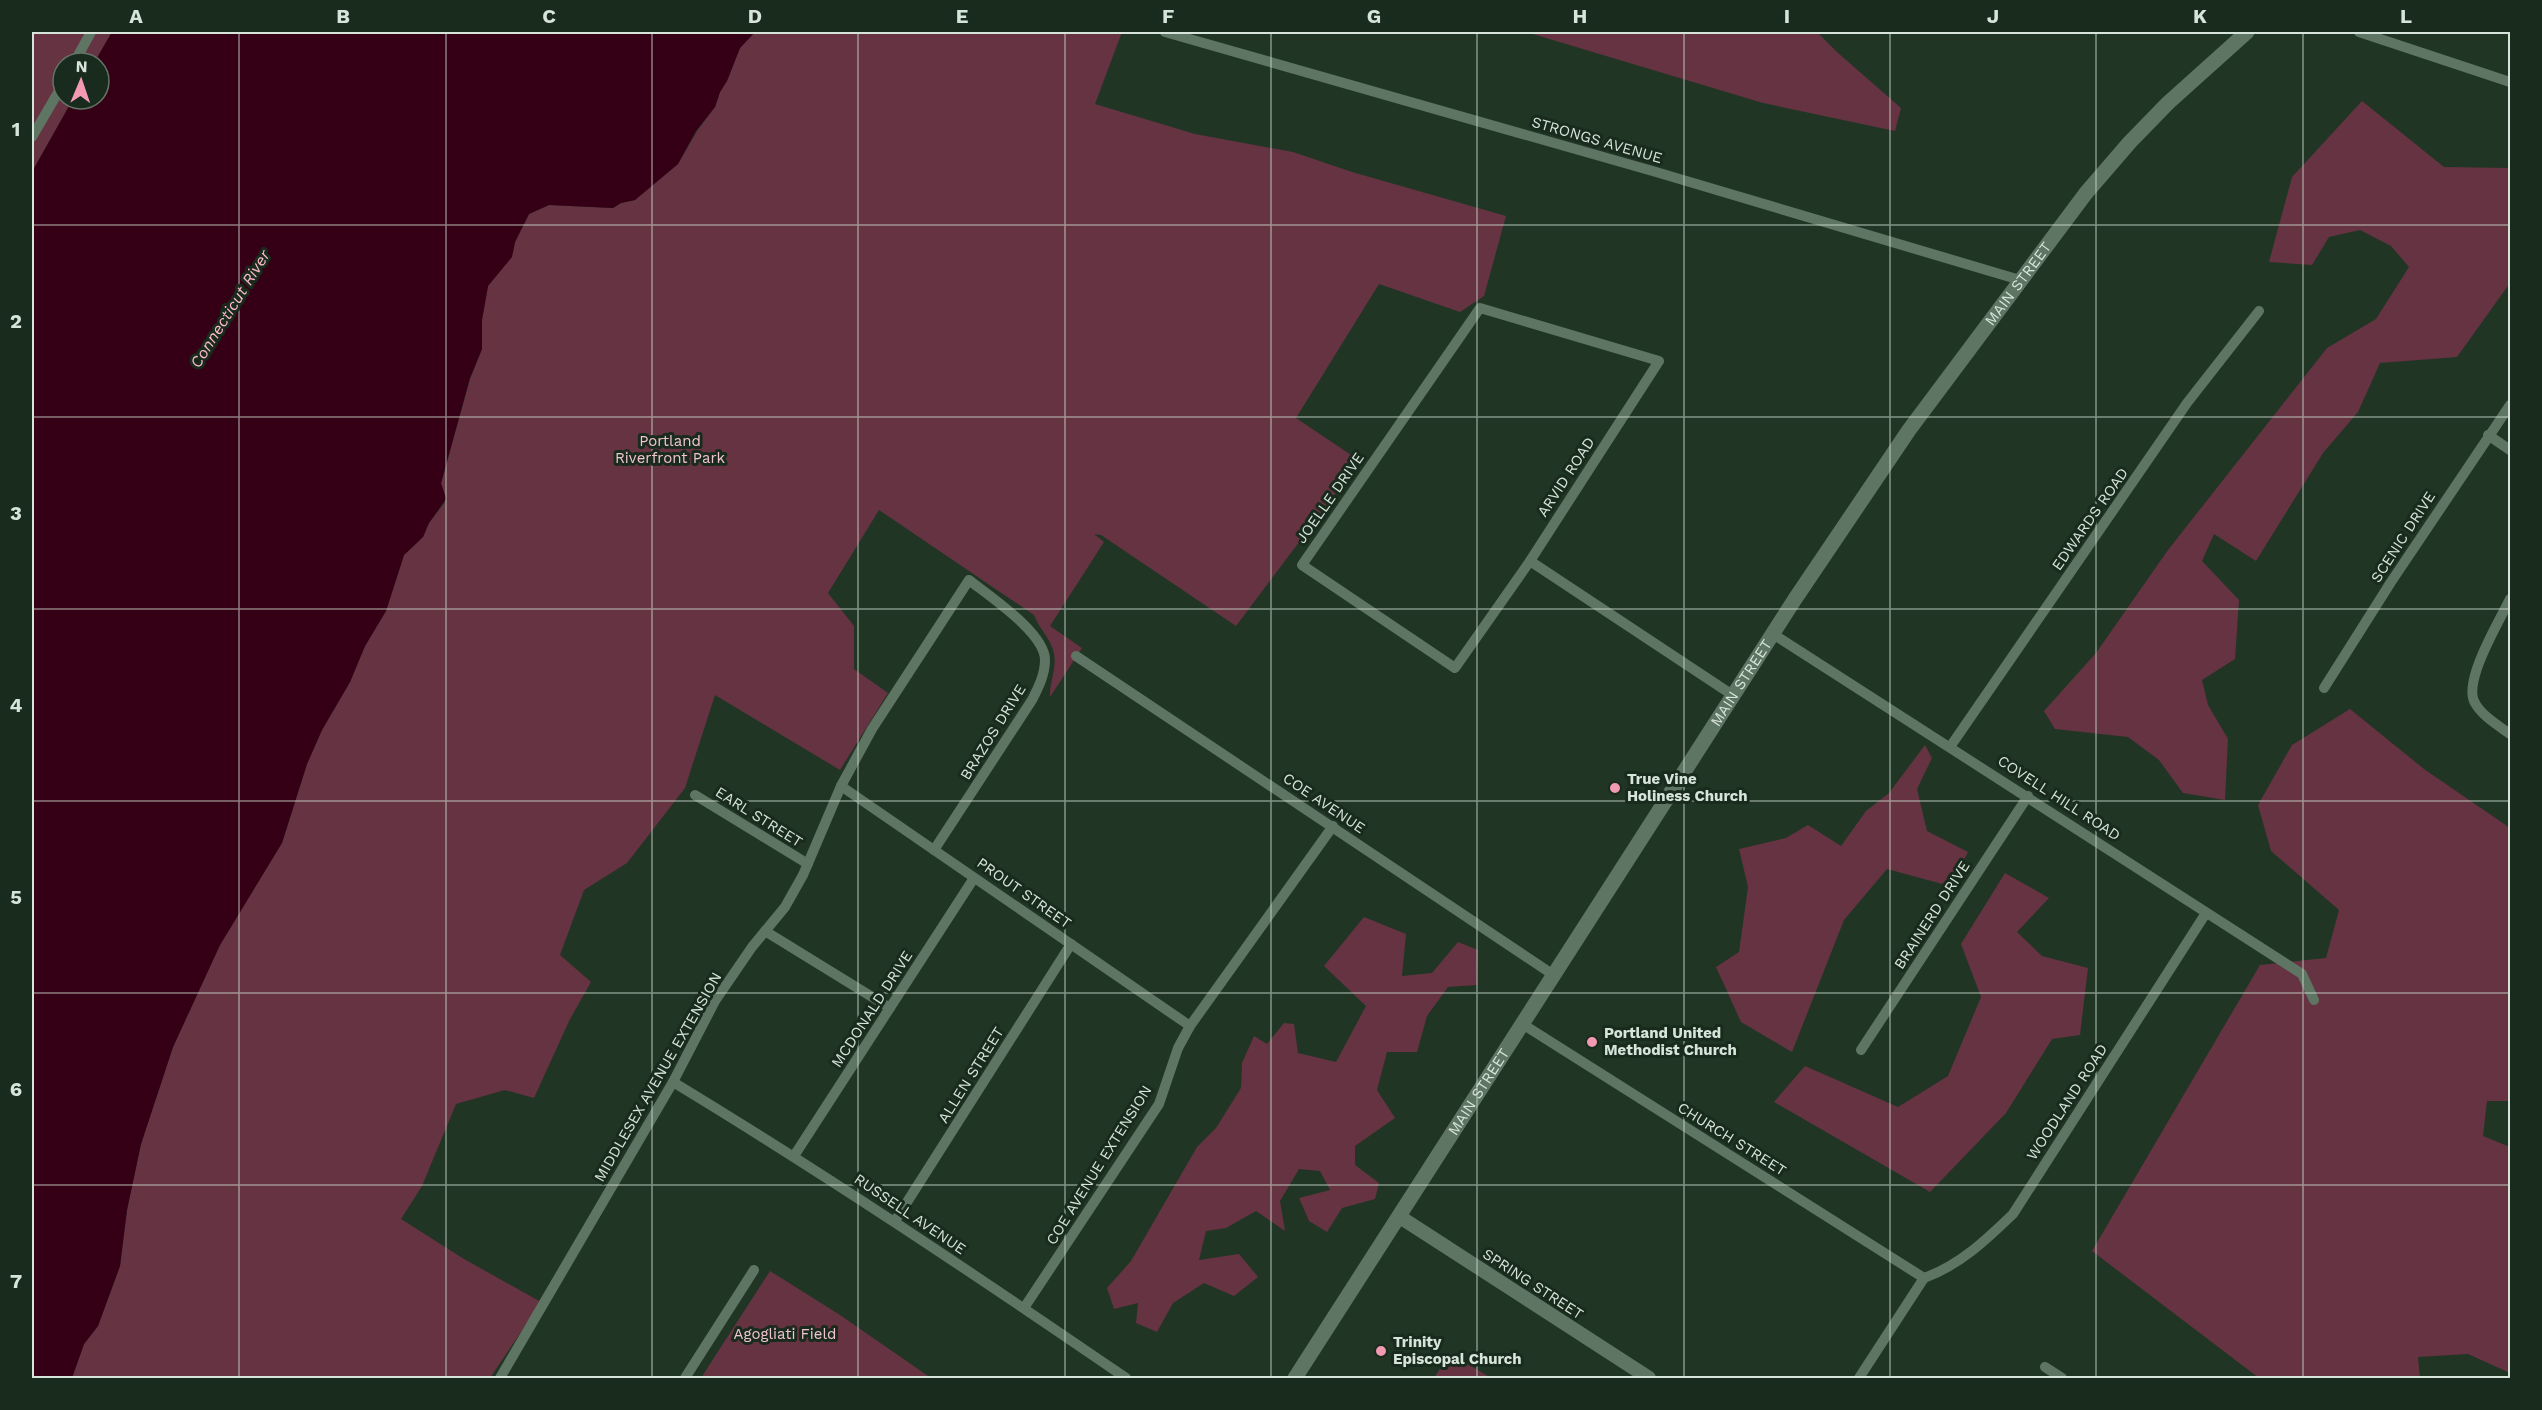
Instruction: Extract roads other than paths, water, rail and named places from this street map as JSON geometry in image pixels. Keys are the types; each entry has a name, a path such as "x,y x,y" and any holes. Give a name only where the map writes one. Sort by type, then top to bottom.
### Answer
{"main road":[{"name":"MAIN STREET","path":"1295,1378 1524,1025 1773,634 1909,430 2085,193 2130,142 2205,68 2247,32"}],"street":[{"path":"81,51 91,32"},
{"name":"STRONGS AVENUE","path":"1164,32 2020,280"},
{"path":"2359,32 2511,82"},
{"path":"32,137 51,105"},
{"name":"ARVID ROAD","path":"1480,308 1659,361 1530,561"},
{"name":"JOELLE DRIVE","path":"1480,308 1302,565 1455,668 1530,561"},
{"name":"EDWARDS ROAD","path":"1950,747 2187,403 2259,311"},
{"name":"SCENIC DRIVE","path":"2324,688 2488,435 2511,405"},
{"path":"2488,435 2511,450"},
{"path":"1530,561 1734,696"},
{"name":"MIDDLESEX AVENUE EXTENSION","path":"504,1377 673,1082 715,1001 785,907 808,864 841,786 872,729 969,580"},
{"name":"BRAZOS DRIVE","path":"934,850 1032,700 1042,680 1045,658 1035,638 1022,622 969,580"},
{"path":"2511,599 2479,663 2471,686 2474,703 2494,723 2511,734"},
{"name":"COVELL HILL ROAD","path":"1773,634 2302,974 2314,1000"},
{"name":"COE AVENUE","path":"1076,657 1555,976"},
{"name":"PROUT STREET","path":"841,786 1190,1026"},
{"name":"EARL STREET","path":"695,795 808,864"},
{"name":"BRAINERD DRIVE","path":"1861,1050 2028,796"},
{"name":"COE AVENUE EXTENSION","path":"1024,1308 1159,1104 1178,1048 1190,1026 1333,826"},
{"name":"MCDONALD DRIVE","path":"794,1156 974,878"},
{"name":"WOODLAND ROAD","path":"1924,1278 1946,1270 1978,1247 2013,1214 2206,913"},
{"path":"765,932 890,1008"},
{"name":"ALLEN STREET","path":"895,1221 1071,944"},
{"name":"CHURCH STREET","path":"1524,1025 1924,1278"},
{"name":"RUSSELL AVENUE","path":"673,1082 895,1221 1126,1378"},
{"name":"SPRING STREET","path":"1400,1217 1649,1378"},
{"path":"685,1378 754,1270"},
{"path":"1859,1378 1924,1278"},
{"path":"2045,1367 2062,1378"}],"water":[{"name":"Connecticut River","path":"112,32 755,32 740,48 715,107 696,131 678,164 635,200 621,203 613,208 549,205 529,214 515,242 512,257 488,286 482,320 482,349 470,378 441,483 446,499 429,523 423,537 404,555 386,611 365,646 350,682 322,730 307,764 282,843 220,945 173,1047 141,1144 127,1210 120,1266 98,1326 84,1344 72,1378 32,1378 32,172 66,111 111,111 111,51 101,51"}],"place":[{"name":"True Vine Holiness Church","path":"1615,788"},
{"name":"Portland United Methodist Church","path":"1592,1042"},
{"name":"Trinity Episcopal Church","path":"1381,1351"}],"park label":[{"name":"Portland Riverfront Park","path":"670,450"},
{"name":"Agogliati Field","path":"785,1334"}]}
